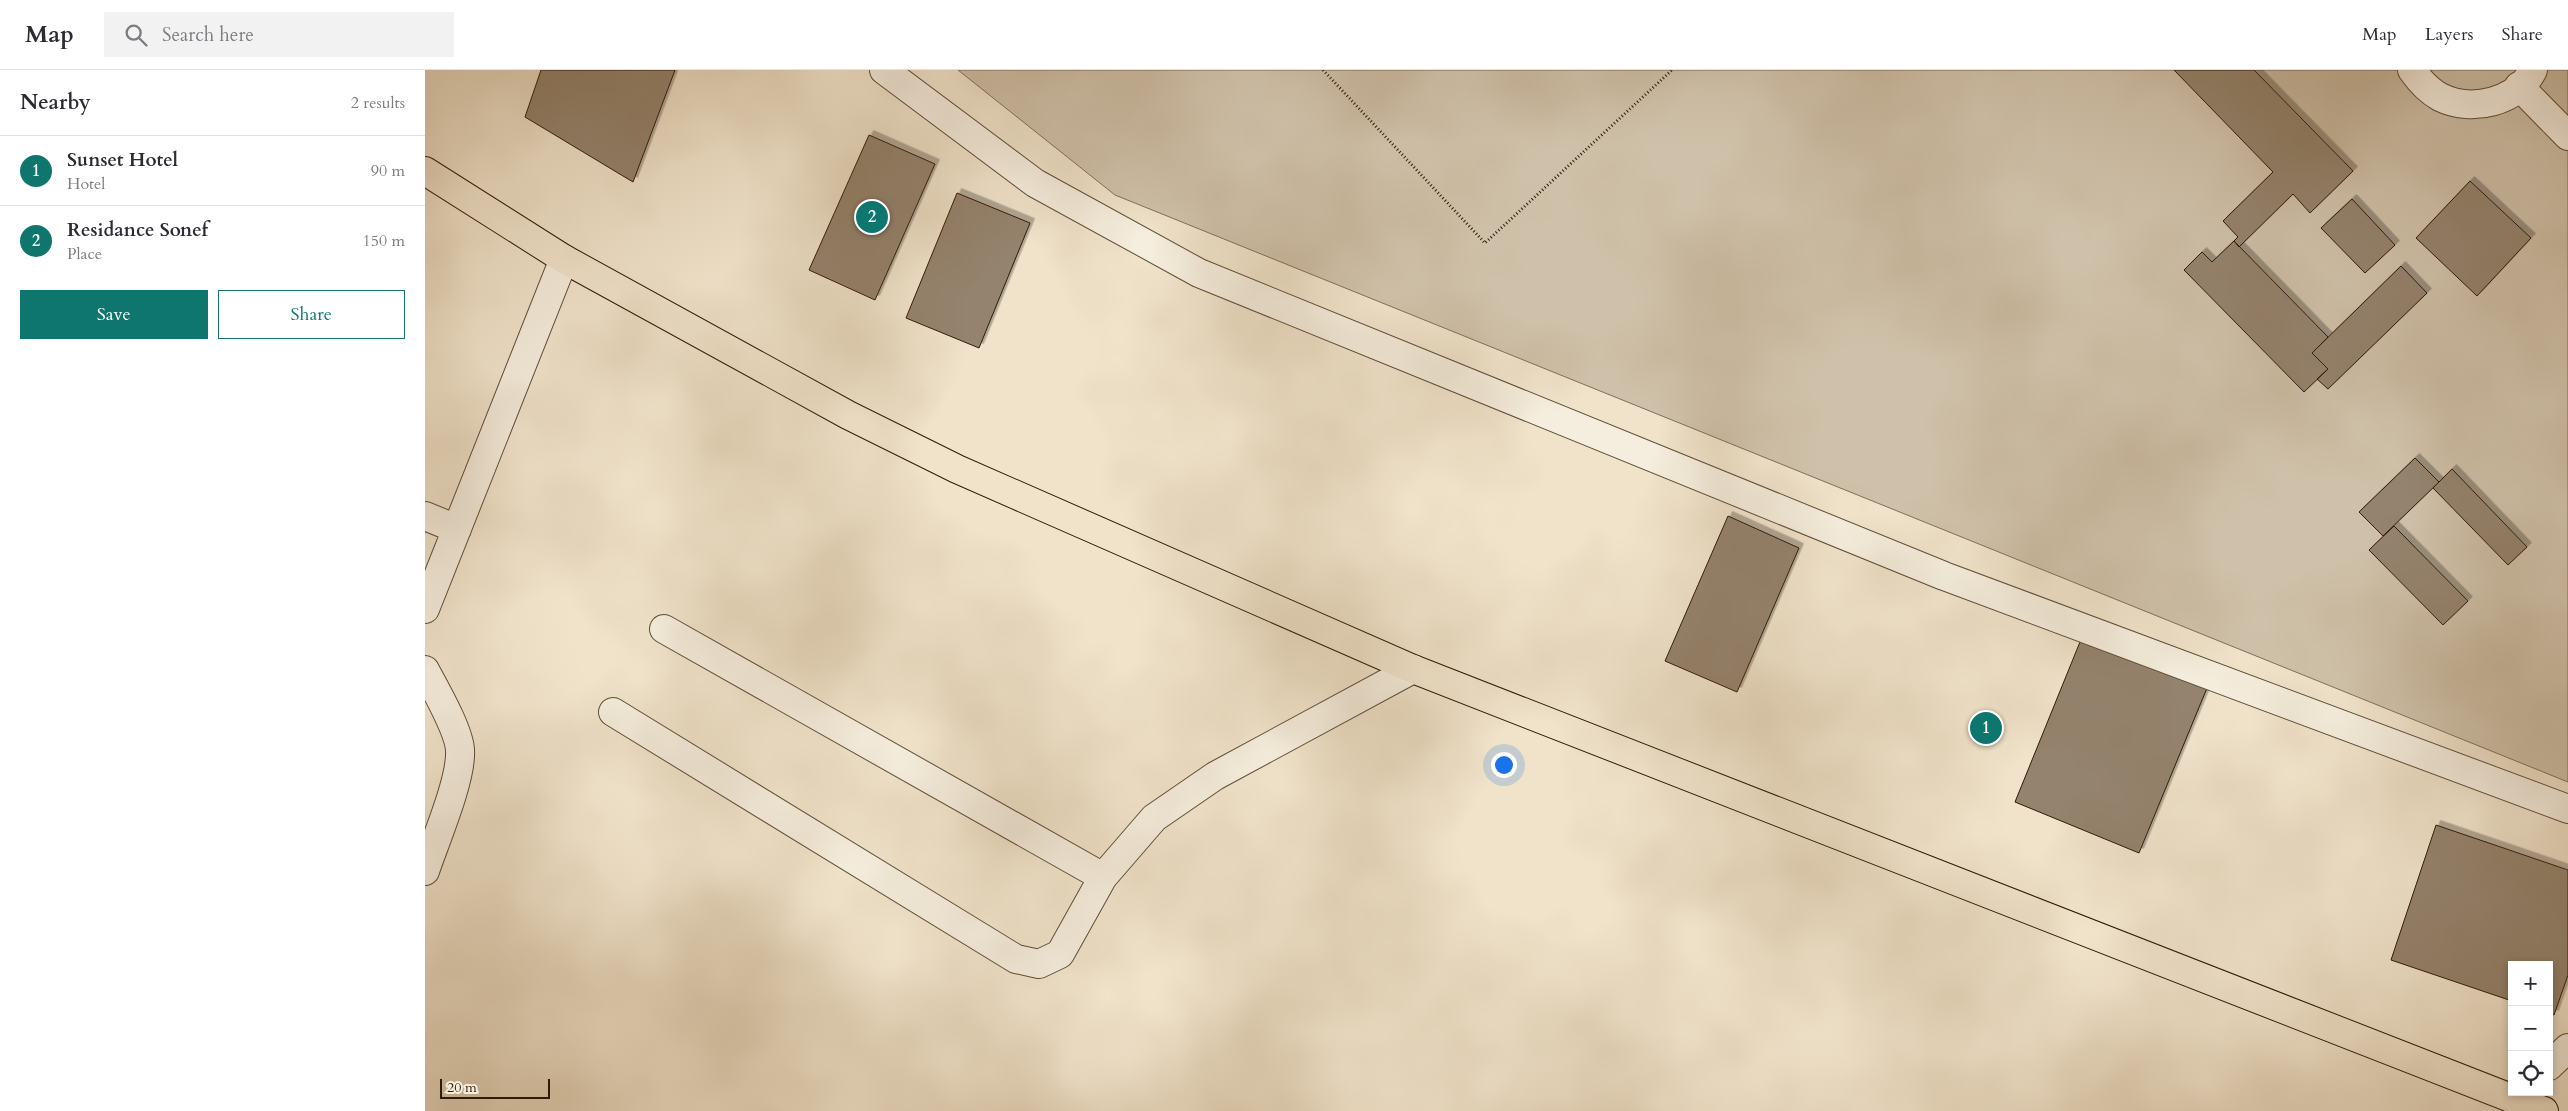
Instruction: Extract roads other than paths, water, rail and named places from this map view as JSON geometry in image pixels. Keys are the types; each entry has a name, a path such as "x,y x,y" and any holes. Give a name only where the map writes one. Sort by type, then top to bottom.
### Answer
{"main road":[{"path":"425,170 564,259 848,415 957,469 1413,669 2508,1091"},
{"path":"2520,1096 2544,1111"}],"street":[{"path":"884,70 1035,183 1199,273 1944,576 2568,809"},
{"path":"2412,70 2420,82 2440,97 2464,104 2489,103 2511,94 2526,78 2568,136"},
{"path":"425,609 564,259"},
{"path":"425,516 457,529"},
{"path":"664,629 1103,877"},
{"path":"613,712 1016,959 1039,964 1060,954 1103,877 1154,818 1215,776 1413,669"},
{"path":"425,670 453,726 460,749 457,775 425,871"},
{"path":"2553,1062 2568,1048"}],"place":[{"name":"Residance Sonef","path":"872,217"},
{"name":"Sunset Hotel","path":"1986,728"}]}
